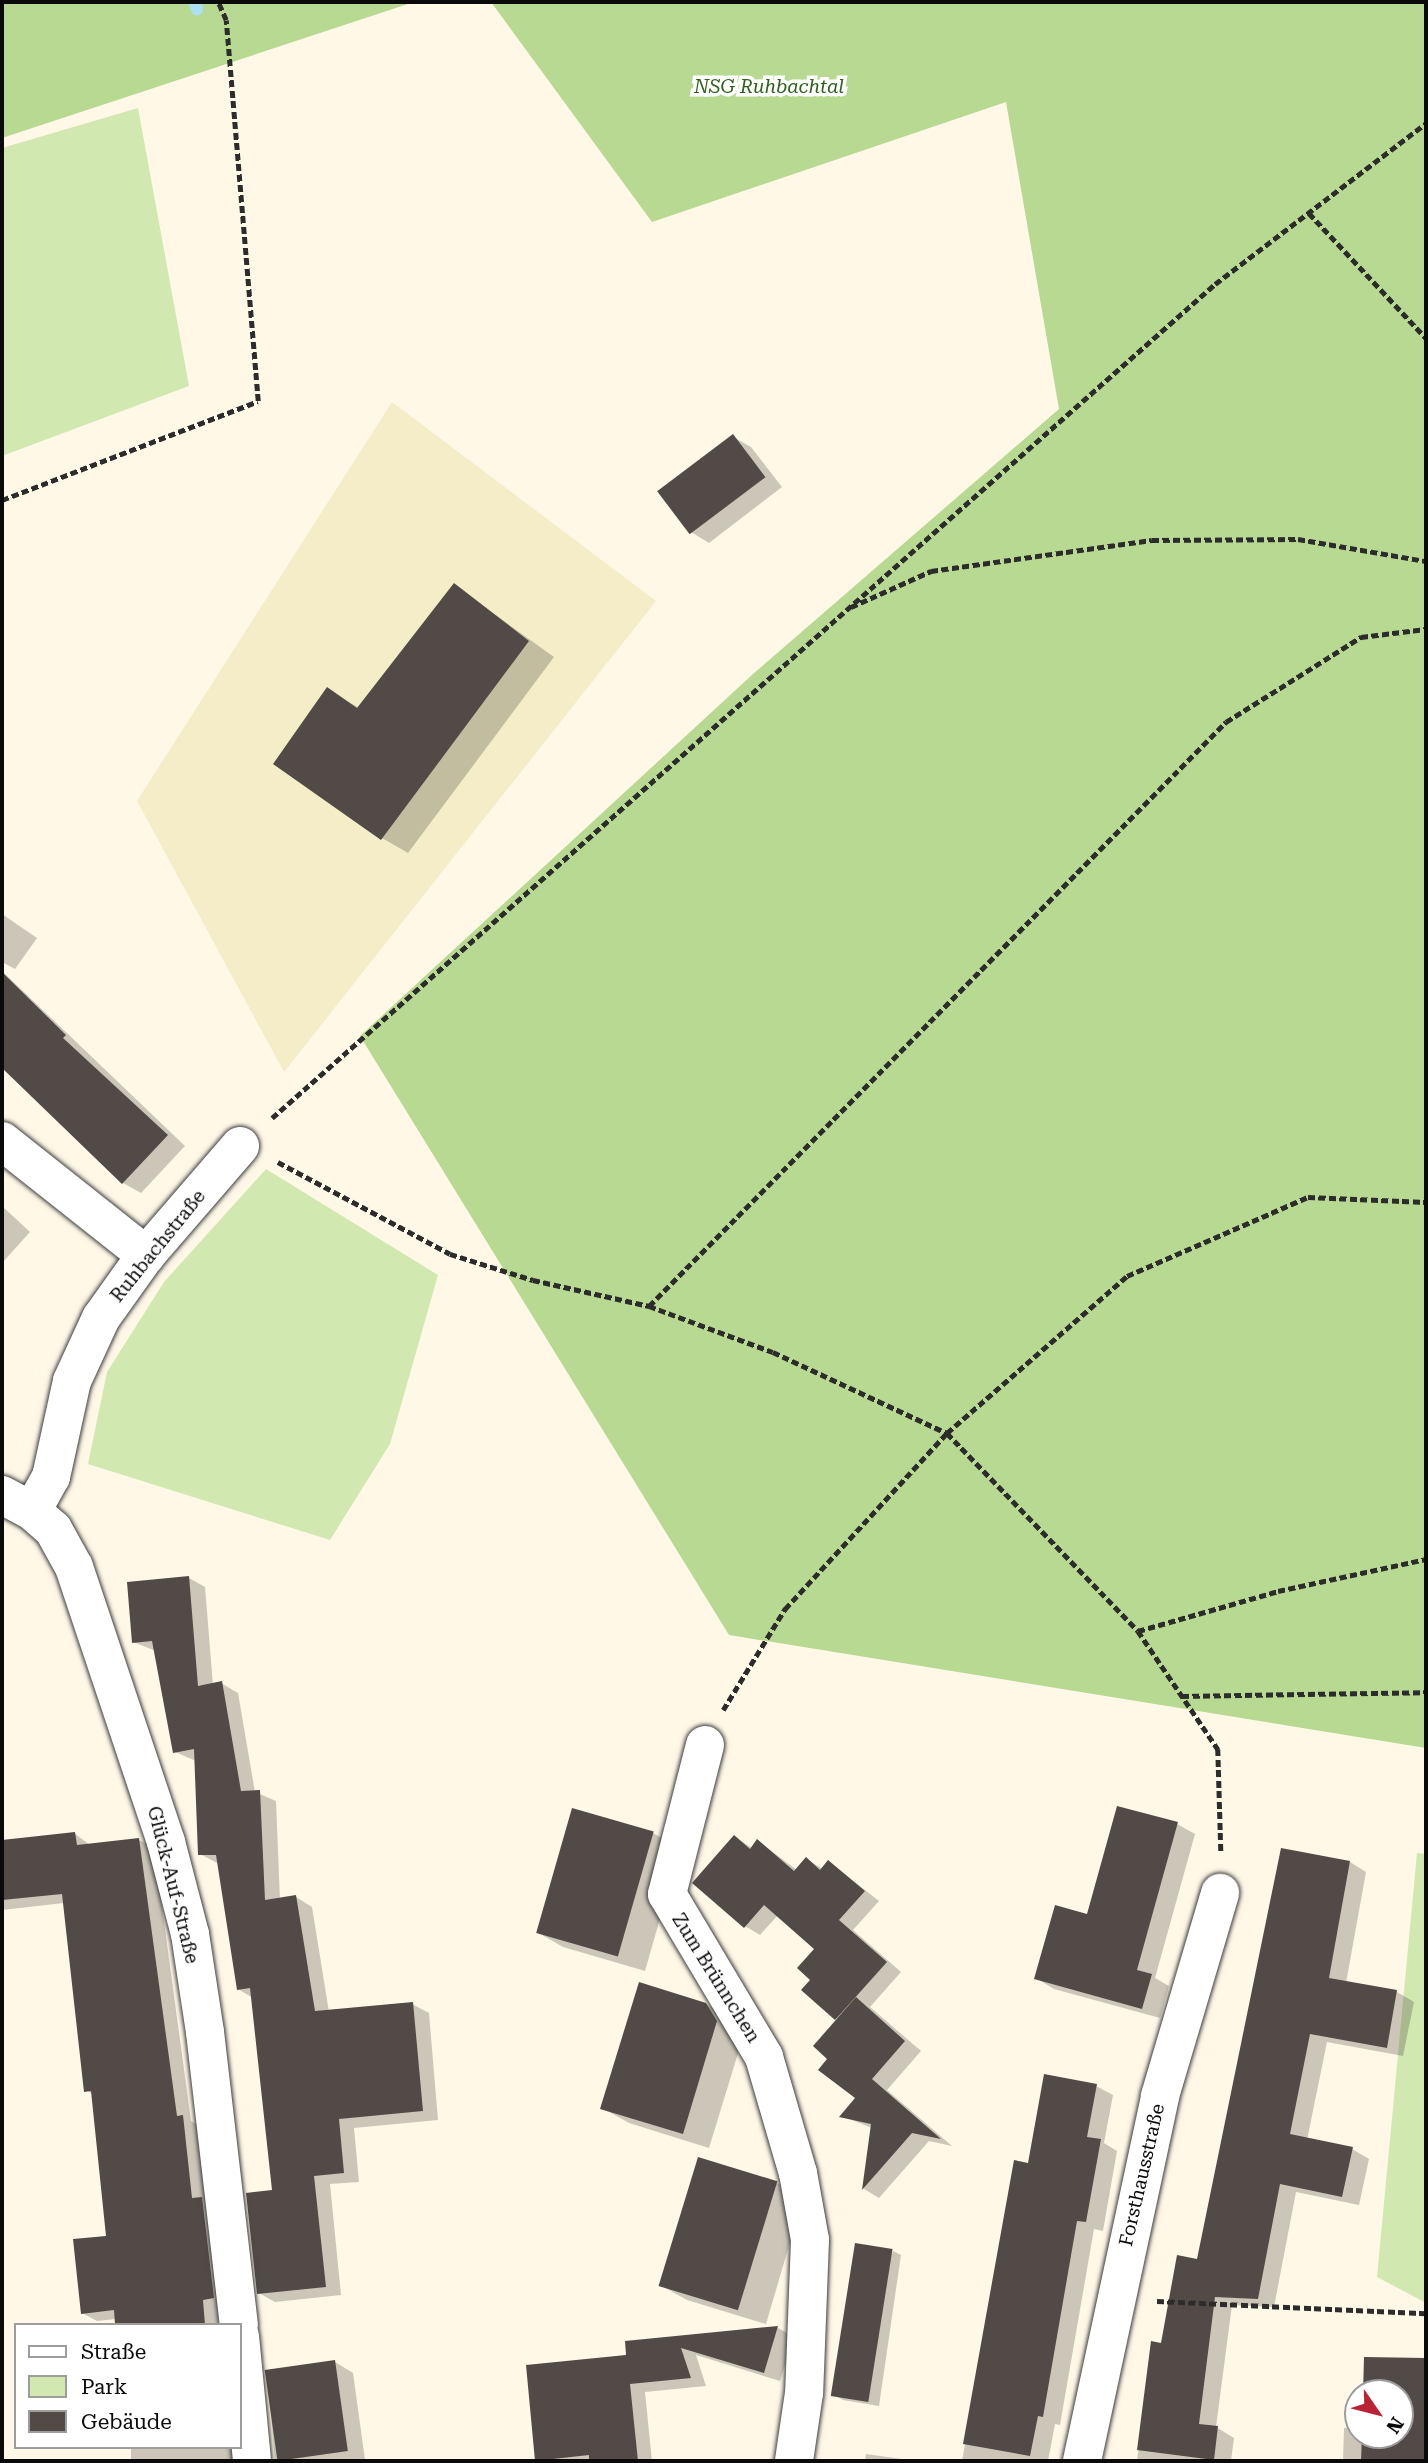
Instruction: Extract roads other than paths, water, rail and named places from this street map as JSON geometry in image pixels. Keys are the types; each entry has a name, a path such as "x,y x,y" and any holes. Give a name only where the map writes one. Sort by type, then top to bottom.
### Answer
{"street":[{"path":"2,1141 146,1255"},
{"name":"Ruhbachstraße","path":"17,1503 51,1477 72,1381 101,1318 146,1255 240,1146"},
{"name":"Glück-Auf-Straße","path":"17,1503 53,1530 74,1567 166,1842 186,1921 223,2163 239,2323"},
{"name":"Zum Brünnchen","path":"705,1745 667,1894 764,2057 799,2173 810,2240 804,2393 794,2461"},
{"name":"Forsthausstraße","path":"1082,2461 1114,2300 1160,2096 1220,1893"},
{"path":"242,2357 252,2461"}],"waterway":[{"path":"194,2 197,9"}],"park label":[{"name":"NSG Ruhbachtal","path":"769,87"}]}
